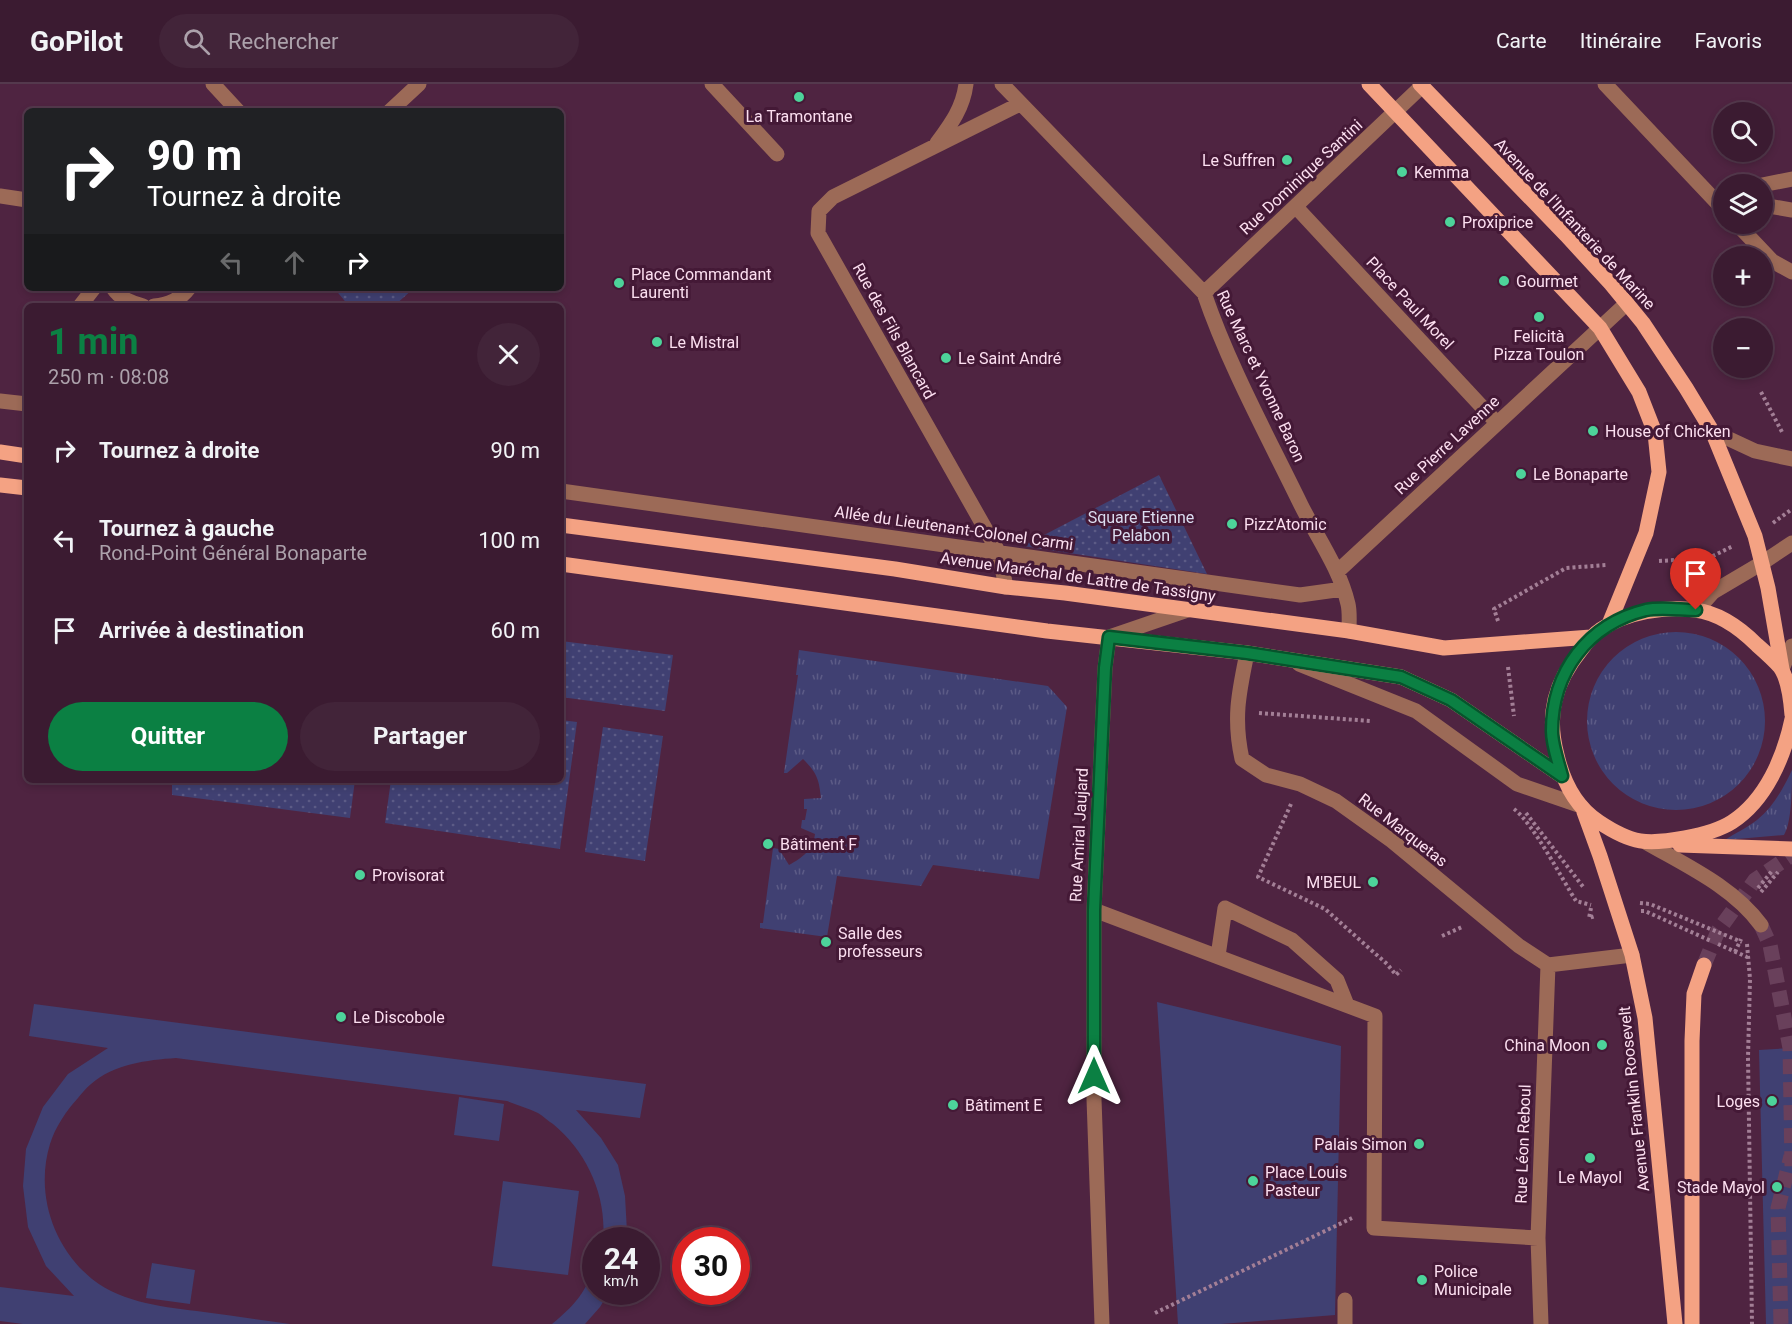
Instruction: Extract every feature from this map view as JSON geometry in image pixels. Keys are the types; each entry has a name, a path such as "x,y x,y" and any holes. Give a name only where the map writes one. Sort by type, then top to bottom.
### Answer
{"main road":[{"path":"1369,84 1600,328 1639,392 1655,433 1659,472 1646,533 1609,624"},
{"name":"Avenue de l'Infanterie de Marine","path":"1420,85 1566,235 1627,303 1670,363 1712,431 1755,536 1787,673 1792,717"},
{"path":"0,452 24,456"},
{"path":"0,485 24,488"},
{"name":"Avenue Maréchal de Lattre de Tassigny","path":"564,525 1349,632 1444,648 1591,638"},
{"path":"564,564 1047,631 1247,653 1401,677 1451,700 1562,776"},
{"path":"1787,673 1744,632 1721,618 1696,610 1647,610 1609,624 1591,638 1568,667 1554,701 1552,732 1562,776 1581,806 1611,830 1647,843 1792,849"},
{"path":"1647,843 1705,834 1731,823 1750,806 1767,784 1784,750 1792,717"},
{"name":"Avenue Franklin Roosevelt","path":"1581,806 1632,955 1645,1018 1675,1324"},
{"path":"1692,1324 1692,1041 1694,994 1704,965"}],"street":[{"path":"213,84 235,108"},
{"path":"393,108 420,84"},
{"path":"712,84 777,154"},
{"name":"Rue des Fils Blancard","path":"935,145 954,120 962,104 966,84"},
{"name":"Rue Marc et Yvonne Baron","path":"1002,84 1204,293 1214,323 1230,358 1306,515 1337,572"},
{"path":"1605,84 1713,190"},
{"name":"Rue Dominique Santini","path":"1204,293 1396,112 1420,85"},
{"name":"Rue des Fils Blancard","path":"1006,587 999,553 818,233 819,211 833,197 1020,104"},
{"path":"1773,182 1792,178"},
{"path":"0,196 24,200"},
{"name":"Place Paul Morel","path":"1296,207 1497,423"},
{"path":"1773,207 1792,210"},
{"path":"1746,234 1772,261 1792,272"},
{"path":"82,303 92,291"},
{"path":"115,291 133,303"},
{"path":"173,303 187,291"},
{"name":"Rue Pierre Lavenne","path":"1337,572 1627,303"},
{"path":"0,401 24,404"},
{"path":"1712,431 1755,451 1792,459"},
{"name":"Allée du Lieutenant-Colonel Carmi","path":"564,491 1300,595 1343,589"},
{"path":"1696,610 1713,592 1792,543"},
{"path":"1337,572 1349,605 1349,632"},
{"path":"1109,637 1188,610"},
{"name":"Rue Amiral Jaujard","path":"1102,1324 1094,1099 1094,910 1105,668 1109,637"},
{"path":"1787,673 1792,646"},
{"name":"Rue Marquetas","path":"1247,653 1237,712 1237,736 1242,759 1266,775 1300,784 1336,801 1392,841 1519,946 1548,965"},
{"path":"1282,658 1416,711 1517,784 1581,806"},
{"path":"1647,843 1729,893 1751,911 1761,925"},
{"path":"1218,956 1225,908 1292,940 1337,980 1347,1005"},
{"path":"1094,910 1375,1016 1374,1228 1538,1238"},
{"path":"1548,965 1632,955"},
{"name":"Rue Léon Reboul","path":"1541,1324 1538,1238 1548,965"},
{"path":"1345,1300 1345,1324"}],"path":[{"path":"1761,392 1784,437"},
{"path":"1566,568 1709,558 1755,536 1792,509"},
{"path":"1237,712 1374,721"},
{"path":"1510,807 1520,813 1536,836 1576,902"},
{"path":"1284,819 1258,877 1324,909 1387,964 1396,975 1401,970"},
{"path":"1637,903 1650,904 1747,944"},
{"path":"1747,957 1750,979 1748,1057 1752,1324"},
{"path":"1155,1313 1352,1218"}],"green space":[{"path":"336,291 411,291 397,303 346,303"},
{"name":"Square Etienne Pelabon","path":"1159,475 1207,574 1023,546"},
{"path":"1676,632 1710,639 1739,658 1758,687 1765,721 1758,755 1739,784 1710,803 1676,810 1642,803 1613,784 1594,755 1587,721 1594,687 1613,658 1642,639"},
{"path":"564,641 673,655 665,711 564,697"},
{"path":"799,650 1048,686 1067,707 1039,879 933,865 921,886 837,876 827,937 760,928 760,923 763,923 773,848 779,849 789,865 806,853 812,845 815,834 801,828 807,809 804,809 804,799 821,798 816,777 803,759 784,773 798,675 796,675"},
{"path":"564,720 577,722 560,849 385,823 391,783 564,783"},
{"path":"603,727 663,736 645,861 585,852"},
{"path":"1792,770 1790,813 1784,835 1725,840 1763,815 1777,797"},
{"path":"172,783 355,783 350,818 172,795"},
{"name":"Place Louis Pasteur","path":"1157,1002 1341,1046 1335,1315 1221,1324 1178,1324"},
{"path":"34,1004 646,1084 640,1118 576,1110 601,1138 618,1165 625,1196 627,1227 603,1227 602,1207 592,1176 585,1161 565,1135 538,1113 507,1101 176,1058 154,1060 131,1064 100,1077 84,1091 58,1125 50,1144 45,1181 46,1200 58,1235 78,1266 92,1279 131,1299 160,1306 290,1324 23,1324 0,1321 0,1287 74,1296 46,1266 28,1227 23,1186 26,1149 43,1107 68,1074 108,1048 29,1036"},
{"name":"Stade Mayol","path":"1792,1048 1792,1324 1766,1324 1759,1050"},
{"path":"459,1097 504,1104 499,1141 454,1135"},
{"path":"503,1181 579,1191 568,1275 492,1266"},
{"path":"152,1263 195,1270 190,1304 146,1298"},
{"path":"582,1292 582,1305 601,1305 585,1324 552,1324 567,1311"}],"tunnel":[{"path":"1704,965 1718,931 1755,880 1792,855"},
{"path":"1761,925 1770,945 1790,1048 1792,1167"},
{"path":"1781,1324 1778,1208 1791,1156"}],"place":[{"name":"La Tramontane","path":"799,97"},
{"name":"Le Suffren","path":"1287,160"},
{"name":"Kemma","path":"1402,172"},
{"name":"Proxiprice","path":"1450,222"},
{"name":"Gourmet","path":"1504,281"},
{"name":"Place Commandant Laurenti","path":"619,283"},
{"name":"Felicità Pizza Toulon","path":"1539,317"},
{"name":"Le Mistral","path":"657,342"},
{"name":"Le Saint André","path":"946,358"},
{"name":"House of Chicken","path":"1593,431"},
{"name":"Le Bonaparte","path":"1521,474"},
{"name":"Pizz'Atomic","path":"1232,524"},
{"name":"Bâtiment F","path":"768,844"},
{"name":"Provisorat","path":"360,875"},
{"name":"M'BEUL","path":"1373,882"},
{"name":"Salle des professeurs","path":"826,942"},
{"name":"Le Discobole","path":"341,1017"},
{"name":"China Moon","path":"1602,1045"},
{"name":"Loges","path":"1772,1101"},
{"name":"Bâtiment E","path":"953,1105"},
{"name":"Palais Simon","path":"1419,1144"},
{"name":"Le Mayol","path":"1590,1158"},
{"name":"Place Louis Pasteur","path":"1253,1181"},
{"name":"Stade Mayol","path":"1777,1187"},
{"name":"Police Municipale","path":"1422,1280"}],"route":[{"path":"1094,1076 1094,910 1105,668 1109,637 1247,653 1401,677 1451,700 1562,776 1552,738 1554,701 1568,667 1591,638 1609,624 1647,610 1696,610"}]}
